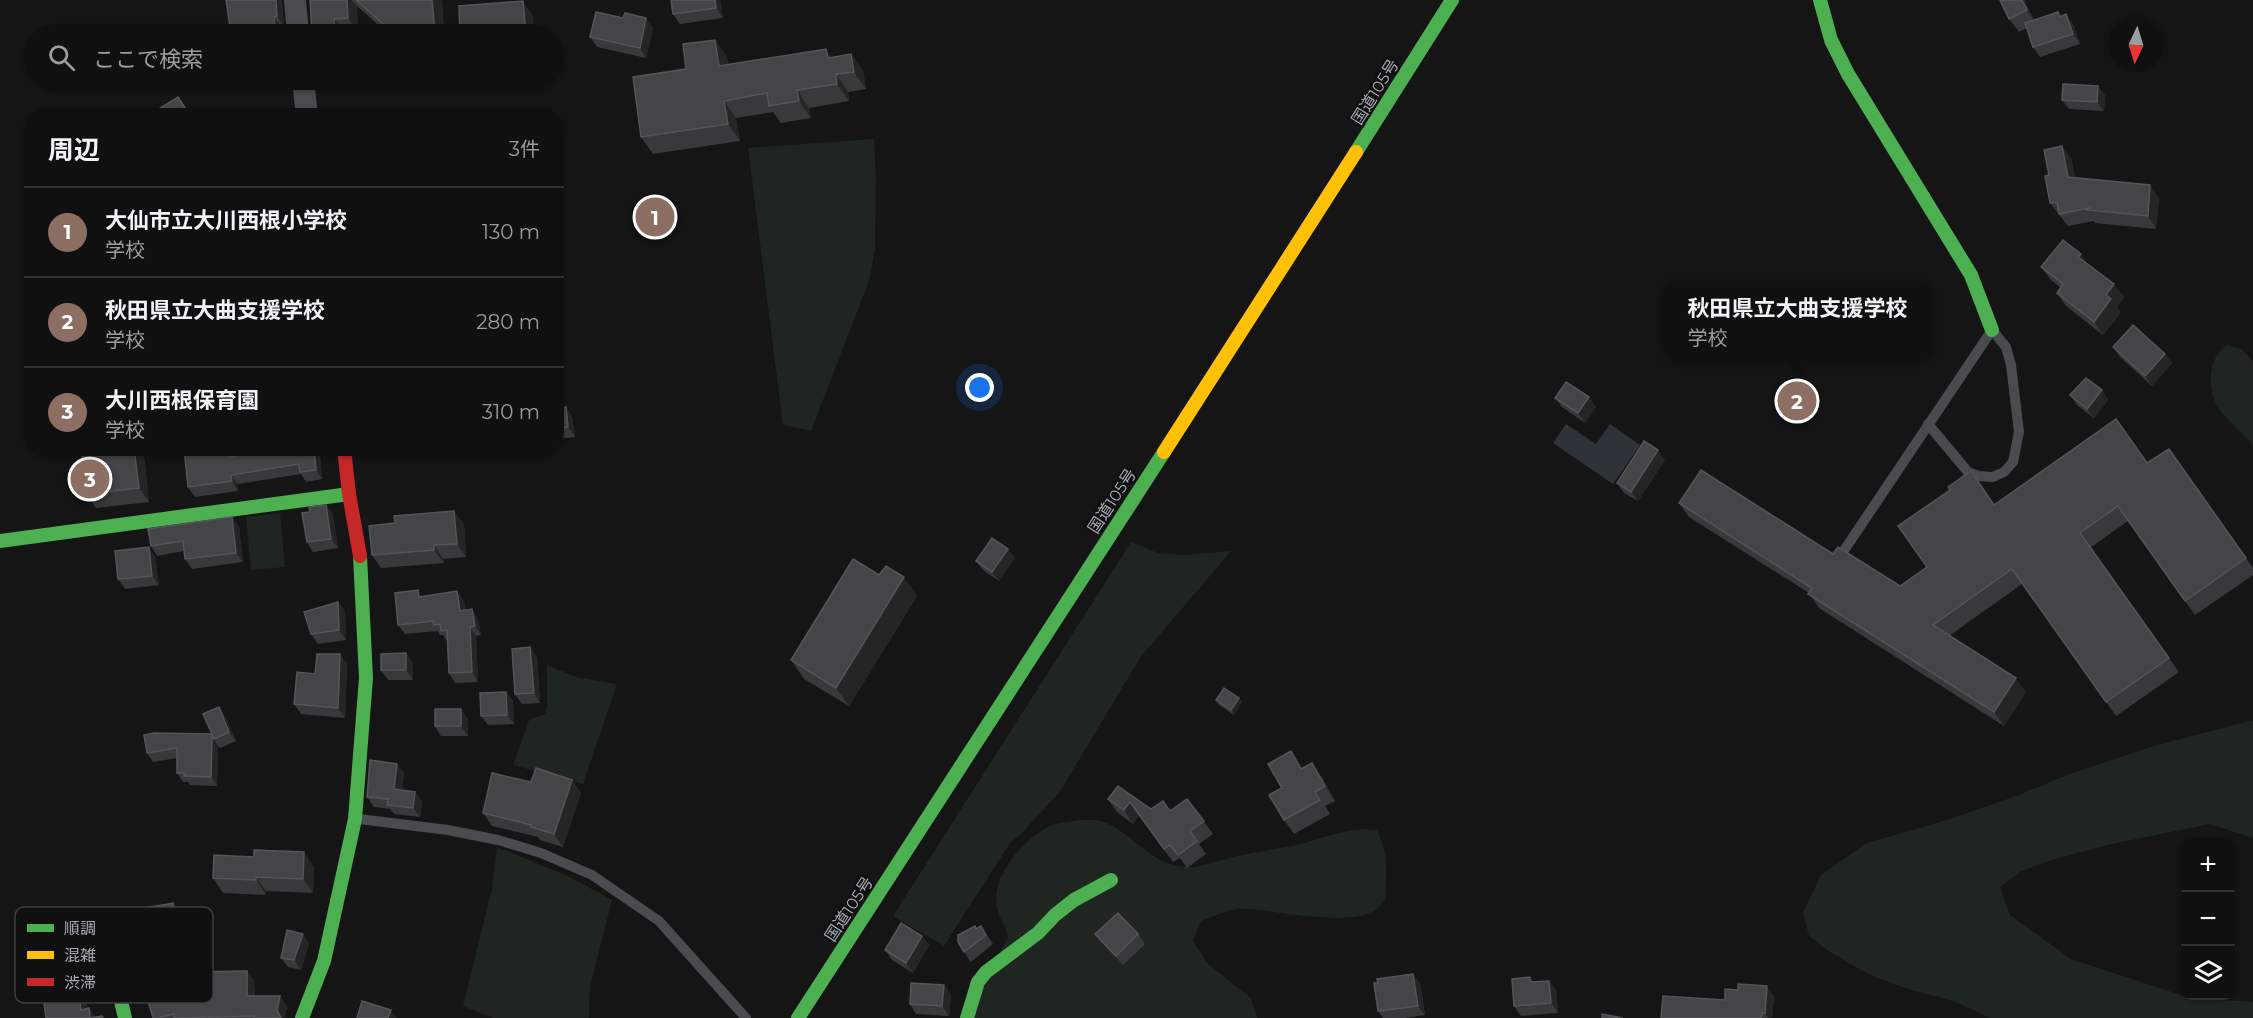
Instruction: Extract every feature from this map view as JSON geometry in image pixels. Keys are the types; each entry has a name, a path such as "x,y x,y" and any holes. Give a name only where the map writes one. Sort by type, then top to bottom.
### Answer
{"main road":[{"name":"国道105号","path":"798,1018 1310,226 1452,0"},
{"path":"1820,0 1831,40 1848,74 1971,275 1992,330"},
{"path":"302,1018 324,961 355,819 366,678 360,558 345,456"},
{"path":"0,541 349,494"},
{"path":"967,1018 978,982 986,972 1038,933 1074,900 1111,880"},
{"path":"121,1003 125,1018"}],"street":[{"path":"295,0 297,24"},
{"path":"304,90 306,108"}],"lane":[{"path":"1845,549 1928,424 1992,330 2006,347 2011,365 2019,432 2013,462 2004,472 1992,477 1978,476 1968,472 1928,424"},
{"path":"355,819 448,830 498,840 540,853 592,875 659,921 746,1018"}],"shaded area":[{"path":"874,139 875,249 869,281 811,431 783,425 748,148"},
{"path":"2227,345 2241,349 2253,362 2253,445 2224,415 2214,398 2211,373 2216,357"},
{"path":"1566,424 1596,444 1610,424 1640,445 1613,484 1553,443"},
{"path":"280,513 285,567 251,570 246,517"},
{"path":"1131,542 1158,553 1183,555 1231,551 1140,658 1061,790 1010,843 944,946 893,916"},
{"path":"547,665 576,677 617,684 583,784 513,765 529,720 545,714"},
{"path":"2253,720 2253,838 2210,824 2112,844 2051,860 2020,872 2000,887 2010,915 2071,959 2181,995 2181,1000 2253,1002 2253,1018 1990,1018 1953,1001 1905,988 1868,974 1830,952 1809,936 1803,913 1821,875 1867,843 1947,820 2019,795 2067,775 2154,746"},
{"path":"1078,820 1101,821 1123,832 1163,861 1189,867 1292,846 1344,832 1377,830 1385,856 1385,898 1376,909 1361,916 1320,917 1241,909 1201,921 1193,941 1208,964 1251,998 1257,1018 962,1018 1008,938 998,912 996,896 1004,871 1020,849 1040,832 1053,825"},
{"path":"497,847 566,875 612,900 590,987 589,1018 493,1018 463,1006 492,888"}],"building":[{"path":"226,0 276,0 275,24 230,24"},
{"path":"310,0 347,0 348,18 334,19 334,24 311,24"},
{"path":"356,0 432,0 434,24 383,24"},
{"path":"671,0 715,0 716,8 673,14"},
{"path":"2000,0 2022,0 2027,10 2009,19"},
{"path":"523,1 525,24 460,24 459,6"},
{"path":"596,12 623,18 625,13 646,18 640,48 590,37"},
{"path":"2058,12 2060,17 2066,14 2073,34 2033,47 2025,23"},
{"path":"715,40 719,66 826,49 828,58 851,54 854,72 836,74 837,84 797,90 799,101 769,106 767,93 724,101 728,124 641,137 633,77 686,69 683,44"},
{"path":"2063,84 2098,86 2097,102 2062,100"},
{"path":"178,97 185,108 160,108"},
{"path":"2062,146 2068,177 2150,185 2148,216 2087,210 2089,208 2059,214 2057,202 2050,203 2045,176 2049,175 2044,150"},
{"path":"2063,240 2081,254 2078,257 2114,284 2106,295 2111,299 2094,322 2057,293 2063,284 2041,267"},
{"path":"2133,325 2165,354 2145,376 2113,347"},
{"path":"2086,378 2102,390 2087,409 2070,395"},
{"path":"1566,382 1589,397 1578,413 1555,398"},
{"path":"564,407 566,407 568,427 564,428"},
{"path":"2116,419 2147,463 2169,449 2246,558 2185,601 2118,506 2080,533 2169,658 2106,702 2012,569 1933,625 2016,678 1994,712 1808,594 1812,588 1679,503 1701,470 1833,554 1838,547 1900,586 1927,567 1898,526 1950,490 1948,487 1971,471 1994,505"},
{"path":"1644,441 1658,450 1631,492 1617,483"},
{"path":"82,456 135,456 139,488 86,494"},
{"path":"185,456 315,456 316,470 300,472 299,464 231,475 232,481 188,487"},
{"path":"326,505 331,539 307,542 302,513 310,512 309,507"},
{"path":"454,511 457,544 434,545 434,550 372,555 369,526 395,523 394,516"},
{"path":"232,517 236,553 185,559 183,541 151,546 148,529"},
{"path":"992,538 1008,549 992,572 976,561"},
{"path":"149,547 152,576 118,579 115,551"},
{"path":"853,559 879,575 886,566 904,577 836,688 791,660"},
{"path":"418,590 419,597 457,591 460,611 472,609 475,626 470,627 472,672 449,673 447,630 441,631 440,624 434,625 433,621 398,625 395,593"},
{"path":"338,602 339,630 311,634 304,612"},
{"path":"530,647 534,693 515,694 512,649"},
{"path":"406,653 406,670 381,670 381,654"},
{"path":"317,654 340,654 338,708 294,704 297,672 315,674"},
{"path":"1224,688 1239,698 1231,710 1216,700"},
{"path":"506,692 507,715 481,716 480,693"},
{"path":"219,707 229,732 214,739 212,735 211,777 184,776 184,773 177,773 177,748 147,753 144,735 154,733 212,734 203,714"},
{"path":"435,709 461,709 461,726 435,726"},
{"path":"1291,751 1301,769 1312,763 1325,786 1315,792 1320,800 1284,820 1269,795 1282,788 1268,764"},
{"path":"370,760 397,764 394,789 415,792 413,808 387,805 388,799 367,797"},
{"path":"536,768 572,780 554,834 531,827 532,825 483,813 492,773 531,782"},
{"path":"1118,786 1151,809 1163,801 1170,811 1187,799 1204,821 1190,831 1197,841 1178,855 1170,845 1164,849 1130,802 1124,810 1108,799"},
{"path":"254,850 304,852 303,879 213,878 214,855 254,857"},
{"path":"173,903 174,907 149,907"},
{"path":"1118,913 1138,934 1116,956 1095,934"},
{"path":"901,923 922,936 906,963 885,950"},
{"path":"975,926 976,929 981,926 986,935 964,952 958,942 958,935"},
{"path":"287,930 303,934 294,960 281,958"},
{"path":"247,971 247,996 280,996 277,1010 281,1018 254,1018 254,1016 174,1018 174,1014 153,1018 149,1003 213,1003 213,972"},
{"path":"1413,974 1418,1006 1378,1011 1374,983 1378,983 1377,979"},
{"path":"1530,977 1530,982 1549,981 1551,1003 1514,1006 1512,979"},
{"path":"911,983 944,985 942,1006 910,1004"},
{"path":"1738,984 1767,986 1765,1013 1762,1013 1761,1018 1661,1018 1663,996 1725,1000 1725,989 1738,990"},
{"path":"362,1001 391,1010 388,1018 357,1018"},
{"path":"44,1003 80,1003 81,1010 89,1008 90,1018 46,1018"},
{"path":"1602,1014 1623,1018 1602,1018"}],"traffic: fast":[{"path":"1356,152 1452,0"},
{"path":"1820,0 1831,40 1848,74 1971,275 1992,330"},
{"path":"798,1018 1164,452"},
{"path":"0,541 349,494"},
{"path":"302,1018 324,961 355,819 366,678 360,556"},
{"path":"967,1018 978,982 986,972 1038,933 1074,900 1111,880"},
{"path":"121,1003 125,1018"}],"traffic: slow":[{"path":"1164,452 1356,152"}],"traffic: jam":[{"path":"345,456 360,556"}],"place":[{"name":"大仙市立大川西根小学校","path":"655,217"},
{"name":"秋田県立大曲支援学校","path":"1797,401"},
{"name":"大川西根保育園","path":"90,479"}]}
